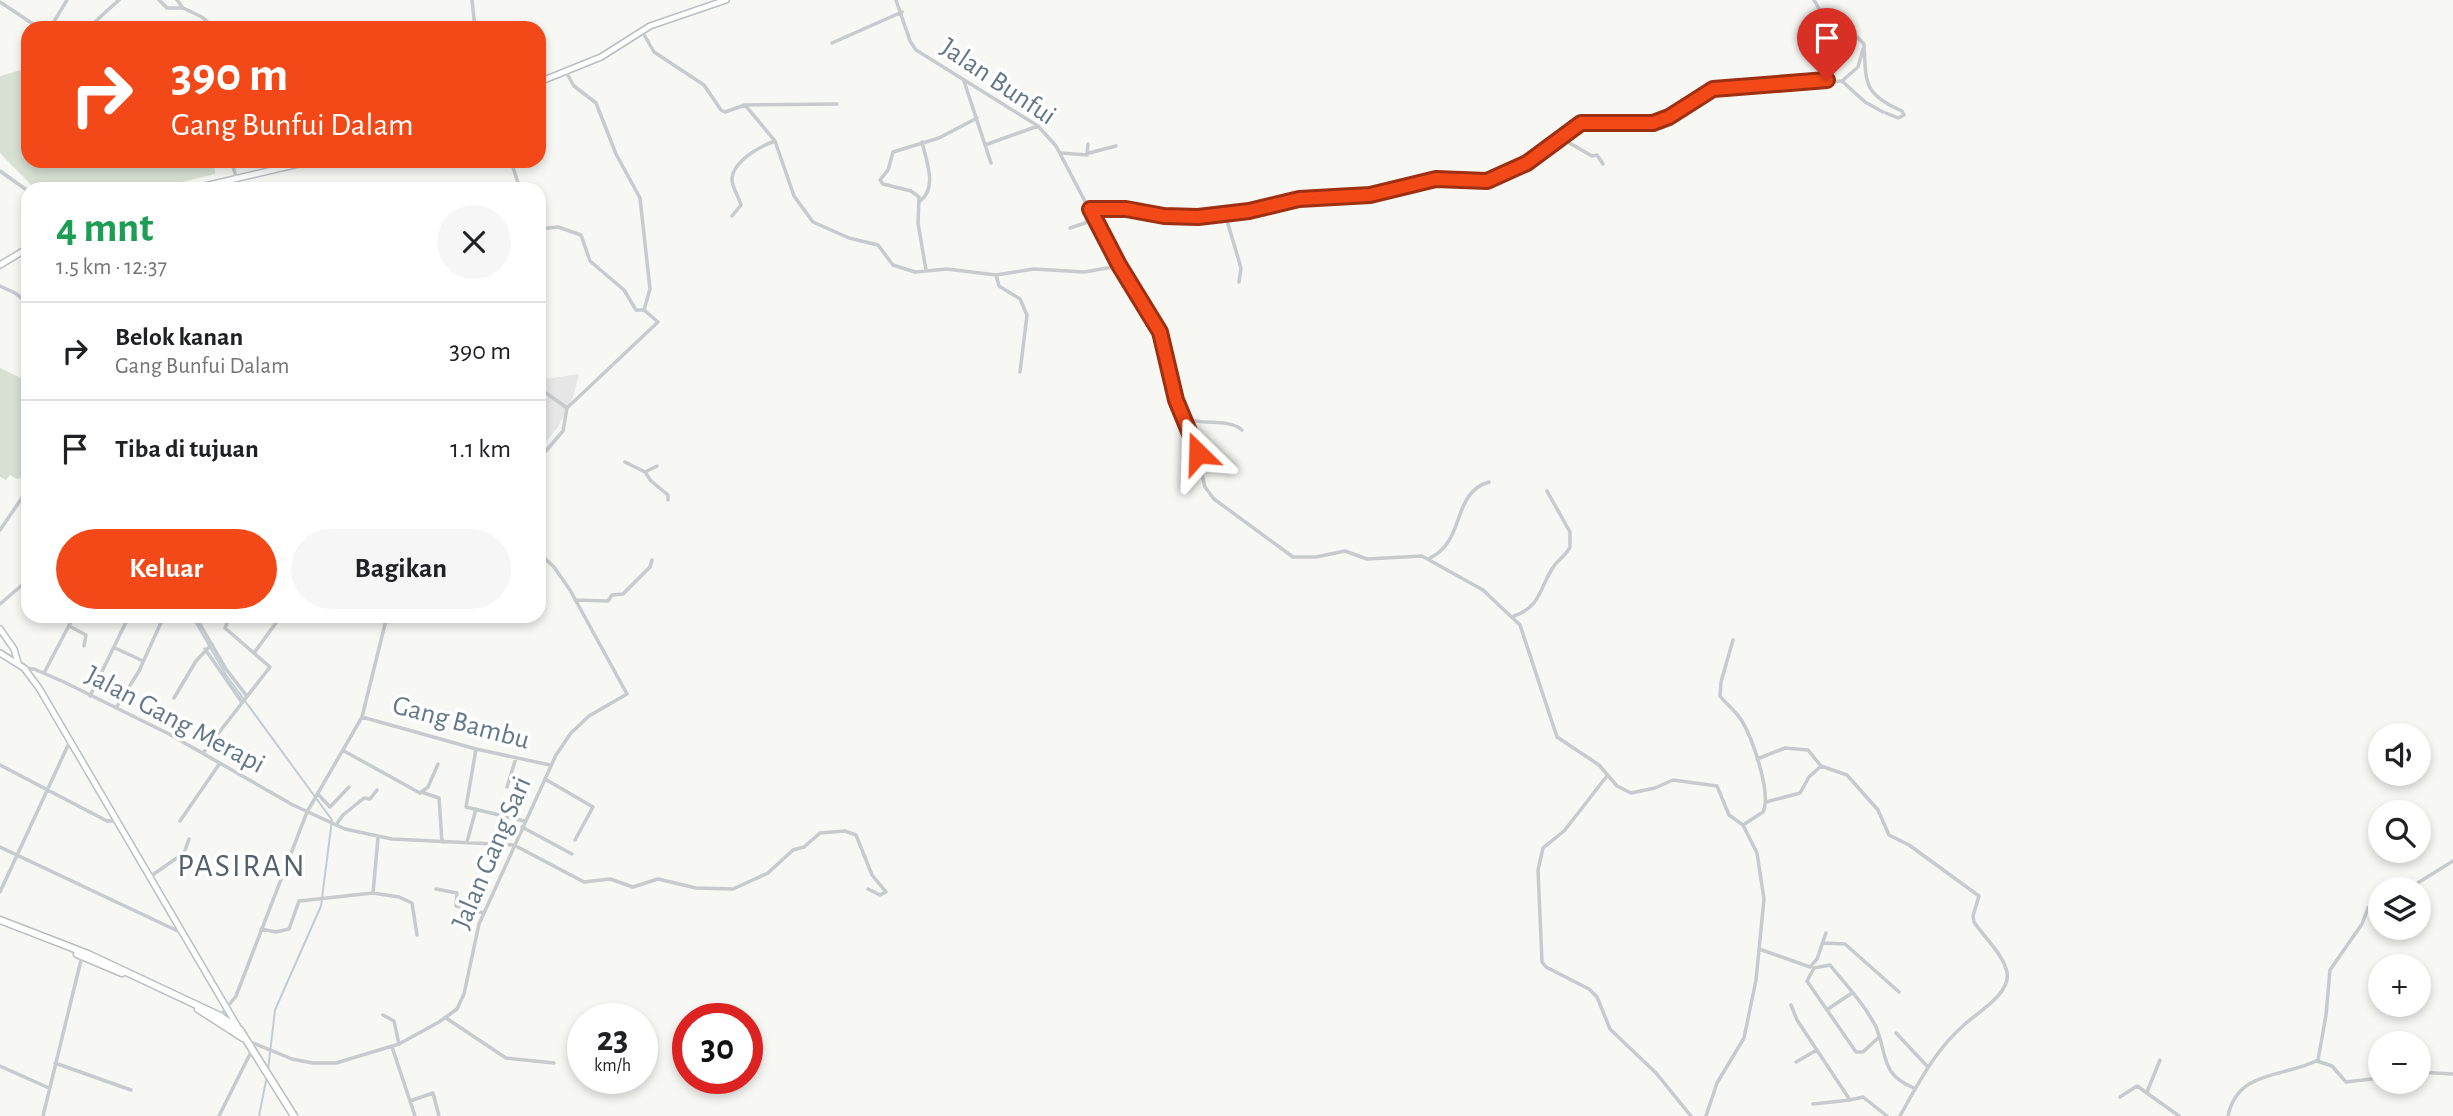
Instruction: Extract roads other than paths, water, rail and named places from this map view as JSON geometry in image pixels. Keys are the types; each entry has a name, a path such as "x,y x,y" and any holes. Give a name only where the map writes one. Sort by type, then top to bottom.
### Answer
{"main road":[{"path":"546,79 609,53 642,31 726,0"},
{"path":"223,182 283,168"},
{"path":"0,265 21,252"},
{"path":"1,633 71,739 229,1008 242,1036 293,1116"},
{"path":"0,653 21,666"},
{"path":"0,921 220,1016 242,1036"},
{"path":"0,921 88,954 191,1003 242,1036"}],"street":[{"path":"54,21 67,0"},
{"path":"96,21 119,0"},
{"path":"159,0 167,8 183,8 206,21"},
{"path":"177,0 183,8"},
{"path":"472,0 474,21"},
{"name":"Jalan Bunfui","path":"896,0 908,36 916,50 1038,126 1060,153 1119,265 1160,332 1171,385 1198,453 1205,487 1214,499 1293,557 1316,557 1345,551 1367,559 1430,558"},
{"path":"1815,0 1822,15 1843,23 1864,44 1868,89 1878,100 1902,111 1904,115 1898,118 1885,113 1865,102 1842,81"},
{"path":"1,5 27,21"},
{"path":"832,43 902,12"},
{"path":"642,31 654,52 704,85 721,110 745,105 837,104"},
{"path":"1090,209 1142,210 1170,217 1225,214 1299,199 1370,195 1436,179 1487,181 1527,163 1581,123 1653,123 1669,117 1713,89 1842,81 1858,67 1864,44"},
{"path":"566,72 574,86 596,103 616,154 640,198 650,289 643,310"},
{"path":"964,79 991,163"},
{"path":"745,105 775,141 794,196 813,222 849,238 878,245 887,260 901,270 996,275 1034,269 1084,272 1119,265"},
{"path":"920,201 911,191 880,181 888,170 893,152 908,150 922,142 939,138 977,118"},
{"path":"985,145 1038,126"},
{"path":"1559,137 1592,156 1597,155 1603,164"},
{"path":"732,216 741,205 732,180 733,173 758,148 775,141"},
{"path":"922,142 930,173 926,195 920,201 918,223 926,270"},
{"path":"1088,144 1089,153"},
{"path":"1060,153 1083,156 1116,146"},
{"path":"233,168 237,179"},
{"path":"1,173 21,186"},
{"path":"1225,214 1241,268 1239,282"},
{"path":"1070,228 1085,223 1094,216"},
{"path":"546,228 558,227 580,234 590,261 624,290 636,310 643,310 657,323 567,408 563,431 546,451"},
{"path":"996,275 999,286 1020,299 1027,315 1020,372"},
{"path":"0,286 21,298"},
{"path":"546,393 567,408"},
{"path":"1184,418 1203,424 1236,425 1242,430"},
{"path":"625,462 645,472 668,495 668,500"},
{"path":"645,472 657,466"},
{"path":"1489,482 1474,490 1459,512 1456,533 1449,544 1430,558 1483,590 1514,616 1520,625 1531,662 1542,686 1557,737 1599,765 1617,786 1636,793 1673,780 1713,784 1719,788 1729,815 1743,825 1757,853 1764,899 1761,950 1744,1038 1717,1083 1706,1116"},
{"path":"1514,616 1526,612 1539,599 1552,568 1570,547 1570,532 1548,491"},
{"path":"0,530 21,499"},
{"path":"546,560 554,567 575,600 608,601 612,595 623,594 650,567 652,560"},
{"path":"0,604 21,586"},
{"name":"Jalan Gang Sari","path":"242,1036 292,1059 327,1063 361,1057 399,1044 446,1018 460,1005 474,937 550,765 570,733 589,716 626,696 575,600"},
{"path":"90,696 126,623"},
{"path":"116,708 161,623"},
{"path":"198,623 208,646 243,698"},
{"path":"203,753 243,698 270,667 225,627 227,623"},
{"path":"254,653 276,623"},
{"path":"220,1016 236,996 307,812 362,717 385,623"},
{"path":"44,673 69,625 86,635 83,646"},
{"path":"1733,640 1721,682 1720,696 1743,722 1757,759 1766,802 1763,812 1743,825"},
{"path":"208,646 243,698"},
{"path":"174,698 208,646"},
{"path":"115,648 143,661"},
{"name":"Jalan Gang Merapi","path":"21,666 44,673 116,708 307,812 335,824"},
{"name":"Gang Bambu","path":"362,717 476,749 550,765"},
{"path":"0,892 71,739"},
{"path":"1757,759 1777,750 1796,747 1808,750 1821,766 1847,775 1878,810 1889,835 1909,845 1979,896 1973,916 1974,922 2006,967 2007,977 1996,999 1959,1029 1927,1066 1900,1116"},
{"path":"476,749 466,795 467,807 524,821"},
{"path":"344,751 401,784 439,798 442,842"},
{"path":"507,787 516,758"},
{"path":"180,821 220,763"},
{"path":"424,793 438,764"},
{"path":"0,765 107,821 118,821"},
{"path":"1766,802 1801,793 1809,776 1821,766"},
{"path":"1607,776 1564,831 1544,848 1538,870 1542,962 1589,989 1597,997 1610,1030 1656,1073 1691,1116"},
{"path":"545,779 593,807 575,840"},
{"path":"316,795 331,807 349,787"},
{"path":"377,790 370,799 364,798 348,810 335,824 378,838 514,845 584,882 610,879 633,887 658,879 696,888 733,890 768,873 793,850 804,847 820,833 845,831 856,835 872,875 886,892 880,895 868,888"},
{"path":"467,842 476,809"},
{"path":"522,827 572,855"},
{"path":"373,893 378,838"},
{"path":"151,876 184,853 189,839"},
{"path":"0,847 185,934"},
{"path":"2428,877 2453,862"},
{"path":"436,889 457,893 456,906 484,913"},
{"path":"261,929 276,932 289,929 299,901 373,893 399,897 412,903 417,935"},
{"path":"2317,1061 2326,1015 2330,970 2362,924 2368,908"},
{"path":"1826,933 1807,981 1856,1052 1863,1052 1878,1038"},
{"path":"1823,943 1845,944 1899,992"},
{"path":"1761,950 1812,967 1830,965 1874,1025 1891,1072 1898,1082 1914,1088"},
{"path":"43,1116 82,956"},
{"path":"1828,1009 1852,993"},
{"path":"1791,1005 1850,1100"},
{"path":"383,1015 394,1021 399,1044"},
{"path":"446,1018 506,1058 554,1063"},
{"path":"1896,1034 1927,1066"},
{"path":"392,1047 415,1116"},
{"path":"219,1116 252,1050"},
{"path":"1796,1062 1817,1050"},
{"path":"2147,1092 2160,1060"},
{"path":"2228,1116 2235,1096 2249,1082 2317,1061 2332,1066 2346,1082 2368,1079"},
{"path":"55,1063 131,1090"},
{"path":"0,1066 49,1088"},
{"path":"2431,1073 2453,1074"},
{"path":"2120,1097 2134,1086 2147,1092 2179,1116"},
{"path":"410,1101 433,1093 439,1116"},
{"path":"1814,1104 1863,1097 1887,1116"}],"waterway":[{"path":"196,623 226,675 332,820 321,906 275,1010 268,1070"},
{"path":"259,1116 267,1076"}],"district":[{"name":"PASIRAN","path":"242,866"}]}
